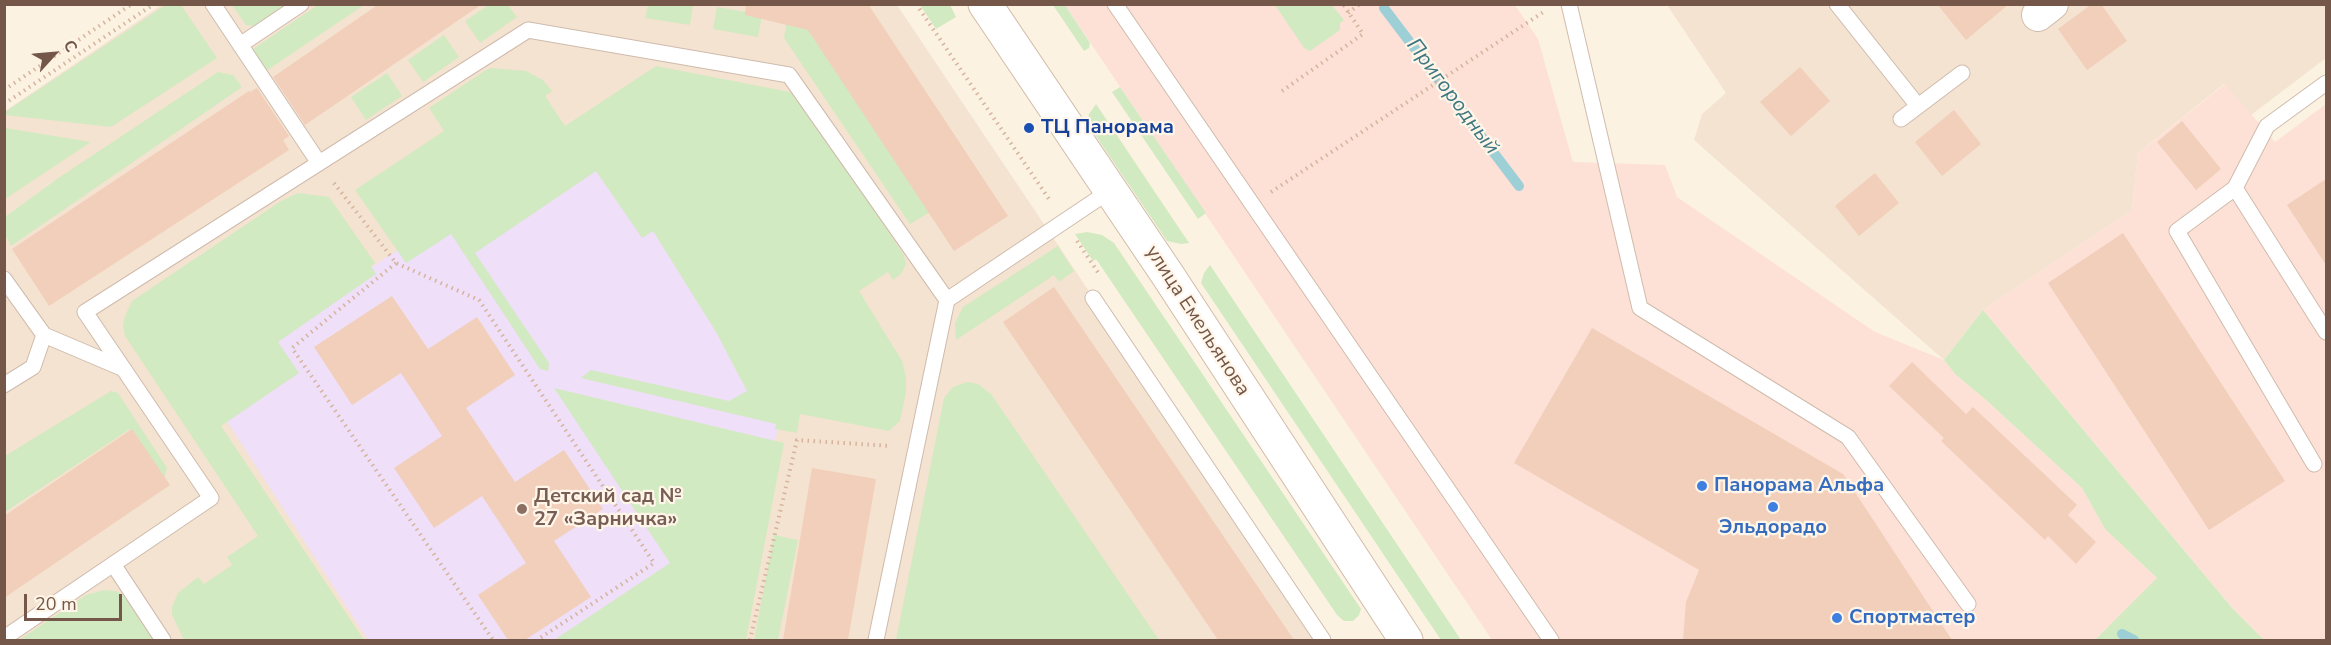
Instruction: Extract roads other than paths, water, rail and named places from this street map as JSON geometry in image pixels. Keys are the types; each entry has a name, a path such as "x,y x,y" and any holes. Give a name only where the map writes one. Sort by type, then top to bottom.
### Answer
{"main road":[{"name":"улица Емельянова","path":"986,4 1111,190 1406,640"}],"lane":[{"path":"213,4 319,163"},
{"path":"240,45 301,4"},
{"path":"1115,4 1551,640"},
{"path":"1569,4 1640,308 1848,437 1968,604"},
{"path":"1837,4 1917,106"},
{"path":"4,638 211,498 86,312 528,30 789,75 947,300"},
{"path":"1901,119 1962,74"},
{"path":"2314,464 2177,231 2235,188 2267,126 2326,83"},
{"path":"2235,188 2326,332"},
{"path":"876,640 947,300 1111,190"},
{"path":"4,279 44,335 124,369"},
{"path":"1093,298 1323,640"},
{"path":"4,385 33,367 44,335"},
{"path":"113,564 163,640"}],"waterway":[{"name":"Пригородный","path":"1384,8 1519,186"},
{"name":"Пригородный","path":"2122,634 2134,640"}],"place":[{"name":"ТЦ Панорама","path":"1029,128"},
{"name":"Панорама Альфа","path":"1702,486"},
{"name":"Эльдорадо","path":"1773,507"},
{"name":"Детский сад № 27 «Зарничка»","path":"522,509"},
{"name":"Спортмастер","path":"1837,618"}]}
